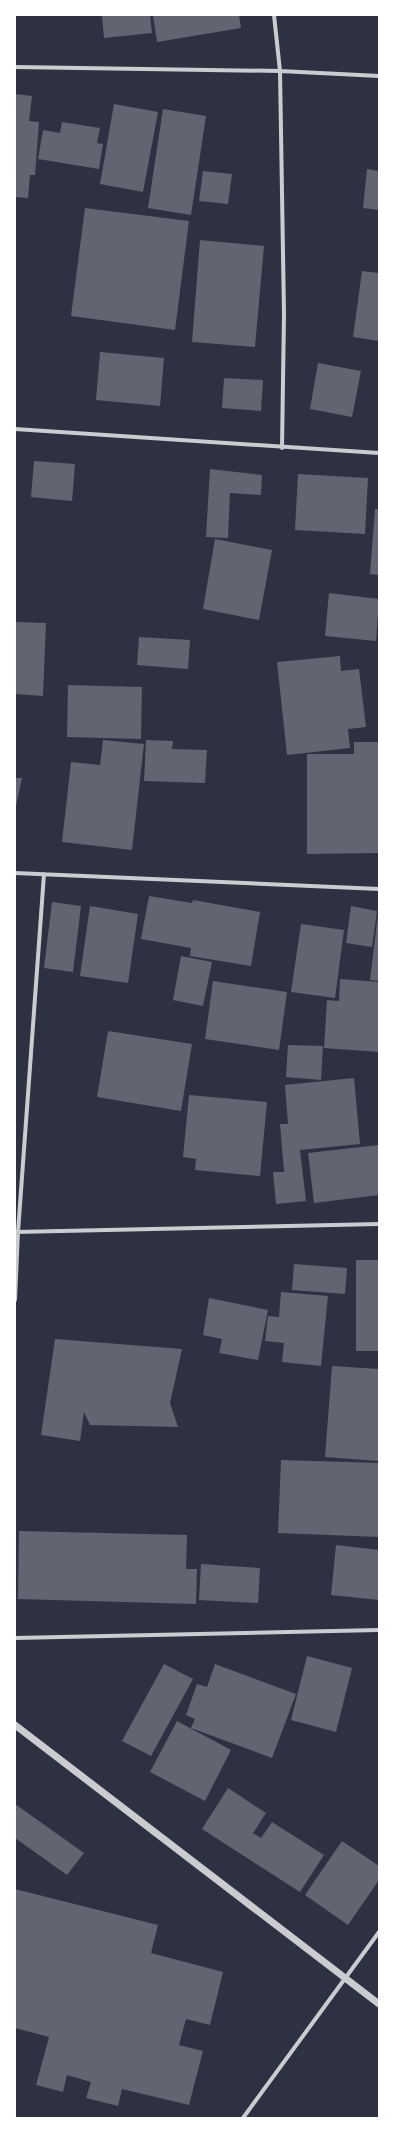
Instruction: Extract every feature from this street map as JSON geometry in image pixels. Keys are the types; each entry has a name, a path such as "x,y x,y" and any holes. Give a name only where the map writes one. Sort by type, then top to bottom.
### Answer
{"street":[{"path":"274,15 280,71 284,314 282,448"},
{"path":"15,67 280,71 379,76"},
{"path":"15,429 282,448 379,453"},
{"path":"15,873 379,889"},
{"path":"15,1300 17,1232 44,874"},
{"path":"17,1232 379,1224"},
{"path":"15,1638 379,1630"},
{"path":"15,1725 379,2004"},
{"path":"243,2118 379,1932"}],"building":[{"path":"102,15 150,15 152,33 104,38"},
{"path":"153,15 239,15 241,28 157,42"},
{"path":"15,94 32,96 29,121 39,122 35,175 30,175 28,198 15,197"},
{"path":"114,104 158,112 143,192 100,184"},
{"path":"163,109 206,116 191,215 148,208"},
{"path":"62,122 100,128 97,143 103,144 99,169 38,159 43,130 60,133"},
{"path":"367,169 379,171 379,210 363,208"},
{"path":"203,171 232,174 228,204 199,201"},
{"path":"85,208 189,221 175,330 71,316"},
{"path":"200,240 264,246 255,347 192,342"},
{"path":"362,271 379,273 379,341 353,337"},
{"path":"100,352 164,358 160,406 96,400"},
{"path":"318,363 361,371 352,417 310,409"},
{"path":"224,378 263,380 261,411 222,408"},
{"path":"34,461 75,464 72,501 31,497"},
{"path":"210,469 262,475 261,495 230,493 228,538 206,537"},
{"path":"298,474 368,478 365,534 295,530"},
{"path":"375,509 379,509 379,575 370,574"},
{"path":"215,539 272,550 259,620 203,609"},
{"path":"329,593 379,599 376,641 325,636"},
{"path":"15,622 46,623 43,696 15,694"},
{"path":"139,637 190,640 188,669 137,665"},
{"path":"340,656 341,671 359,669 366,727 348,729 350,748 287,755 277,662"},
{"path":"68,685 142,687 141,739 67,737"},
{"path":"103,740 144,744 132,850 62,842 71,762 100,765"},
{"path":"146,740 173,741 172,749 207,750 205,783 144,781"},
{"path":"354,742 379,742 379,853 307,854 307,754 354,754"},
{"path":"15,778 22,778 16,806 15,806"},
{"path":"149,896 192,903 193,900 260,912 251,966 190,956 191,948 141,939"},
{"path":"52,902 81,906 73,972 44,968"},
{"path":"90,906 138,914 128,983 80,976"},
{"path":"351,906 377,911 372,947 346,943"},
{"path":"379,914 379,981 370,980"},
{"path":"301,924 344,930 335,998 291,992"},
{"path":"181,956 212,962 203,1006 173,1000"},
{"path":"340,979 379,982 379,1052 324,1048 327,1000 339,1001"},
{"path":"213,981 287,992 279,1050 205,1039"},
{"path":"108,1031 192,1044 181,1111 97,1097"},
{"path":"288,1045 323,1046 321,1080 286,1077"},
{"path":"354,1078 360,1144 300,1150 306,1201 276,1204 273,1172 284,1172 280,1124 288,1124 285,1085"},
{"path":"189,1095 267,1102 260,1176 195,1170 196,1159 183,1157"},
{"path":"379,1145 379,1195 314,1203 308,1153"},
{"path":"356,1260 379,1260 379,1351 356,1351"},
{"path":"294,1264 347,1268 345,1294 292,1290"},
{"path":"281,1292 328,1296 321,1366 282,1362 284,1343 265,1341 268,1316 279,1317"},
{"path":"209,1298 268,1310 258,1360 219,1353 222,1339 203,1335"},
{"path":"55,1339 182,1349 170,1403 178,1427 90,1425 84,1412 80,1441 41,1435"},
{"path":"332,1366 379,1369 379,1461 325,1457"},
{"path":"281,1460 379,1463 379,1537 278,1533"},
{"path":"19,1531 187,1535 186,1569 197,1569 196,1604 18,1599"},
{"path":"336,1545 379,1550 379,1600 331,1595"},
{"path":"201,1564 260,1568 258,1603 199,1600"},
{"path":"307,1656 352,1668 336,1732 291,1720"},
{"path":"164,1664 193,1679 151,1756 122,1741"},
{"path":"215,1664 296,1694 272,1758 191,1728 195,1719 186,1715 197,1684 207,1687"},
{"path":"177,1721 231,1750 205,1801 150,1772"},
{"path":"228,1788 266,1813 253,1833 261,1838 272,1822 324,1855 300,1892 202,1829"},
{"path":"15,1804 84,1853 67,1875 15,1838"},
{"path":"342,1841 379,1866 379,1880 348,1925 305,1895"},
{"path":"15,1889 158,1925 151,1953 223,1972 210,2025 186,2019 179,2045 203,2051 189,2105 122,2089 118,2106 86,2098 91,2082 67,2075 63,2092 36,2085 49,2037 15,2028"}]}
